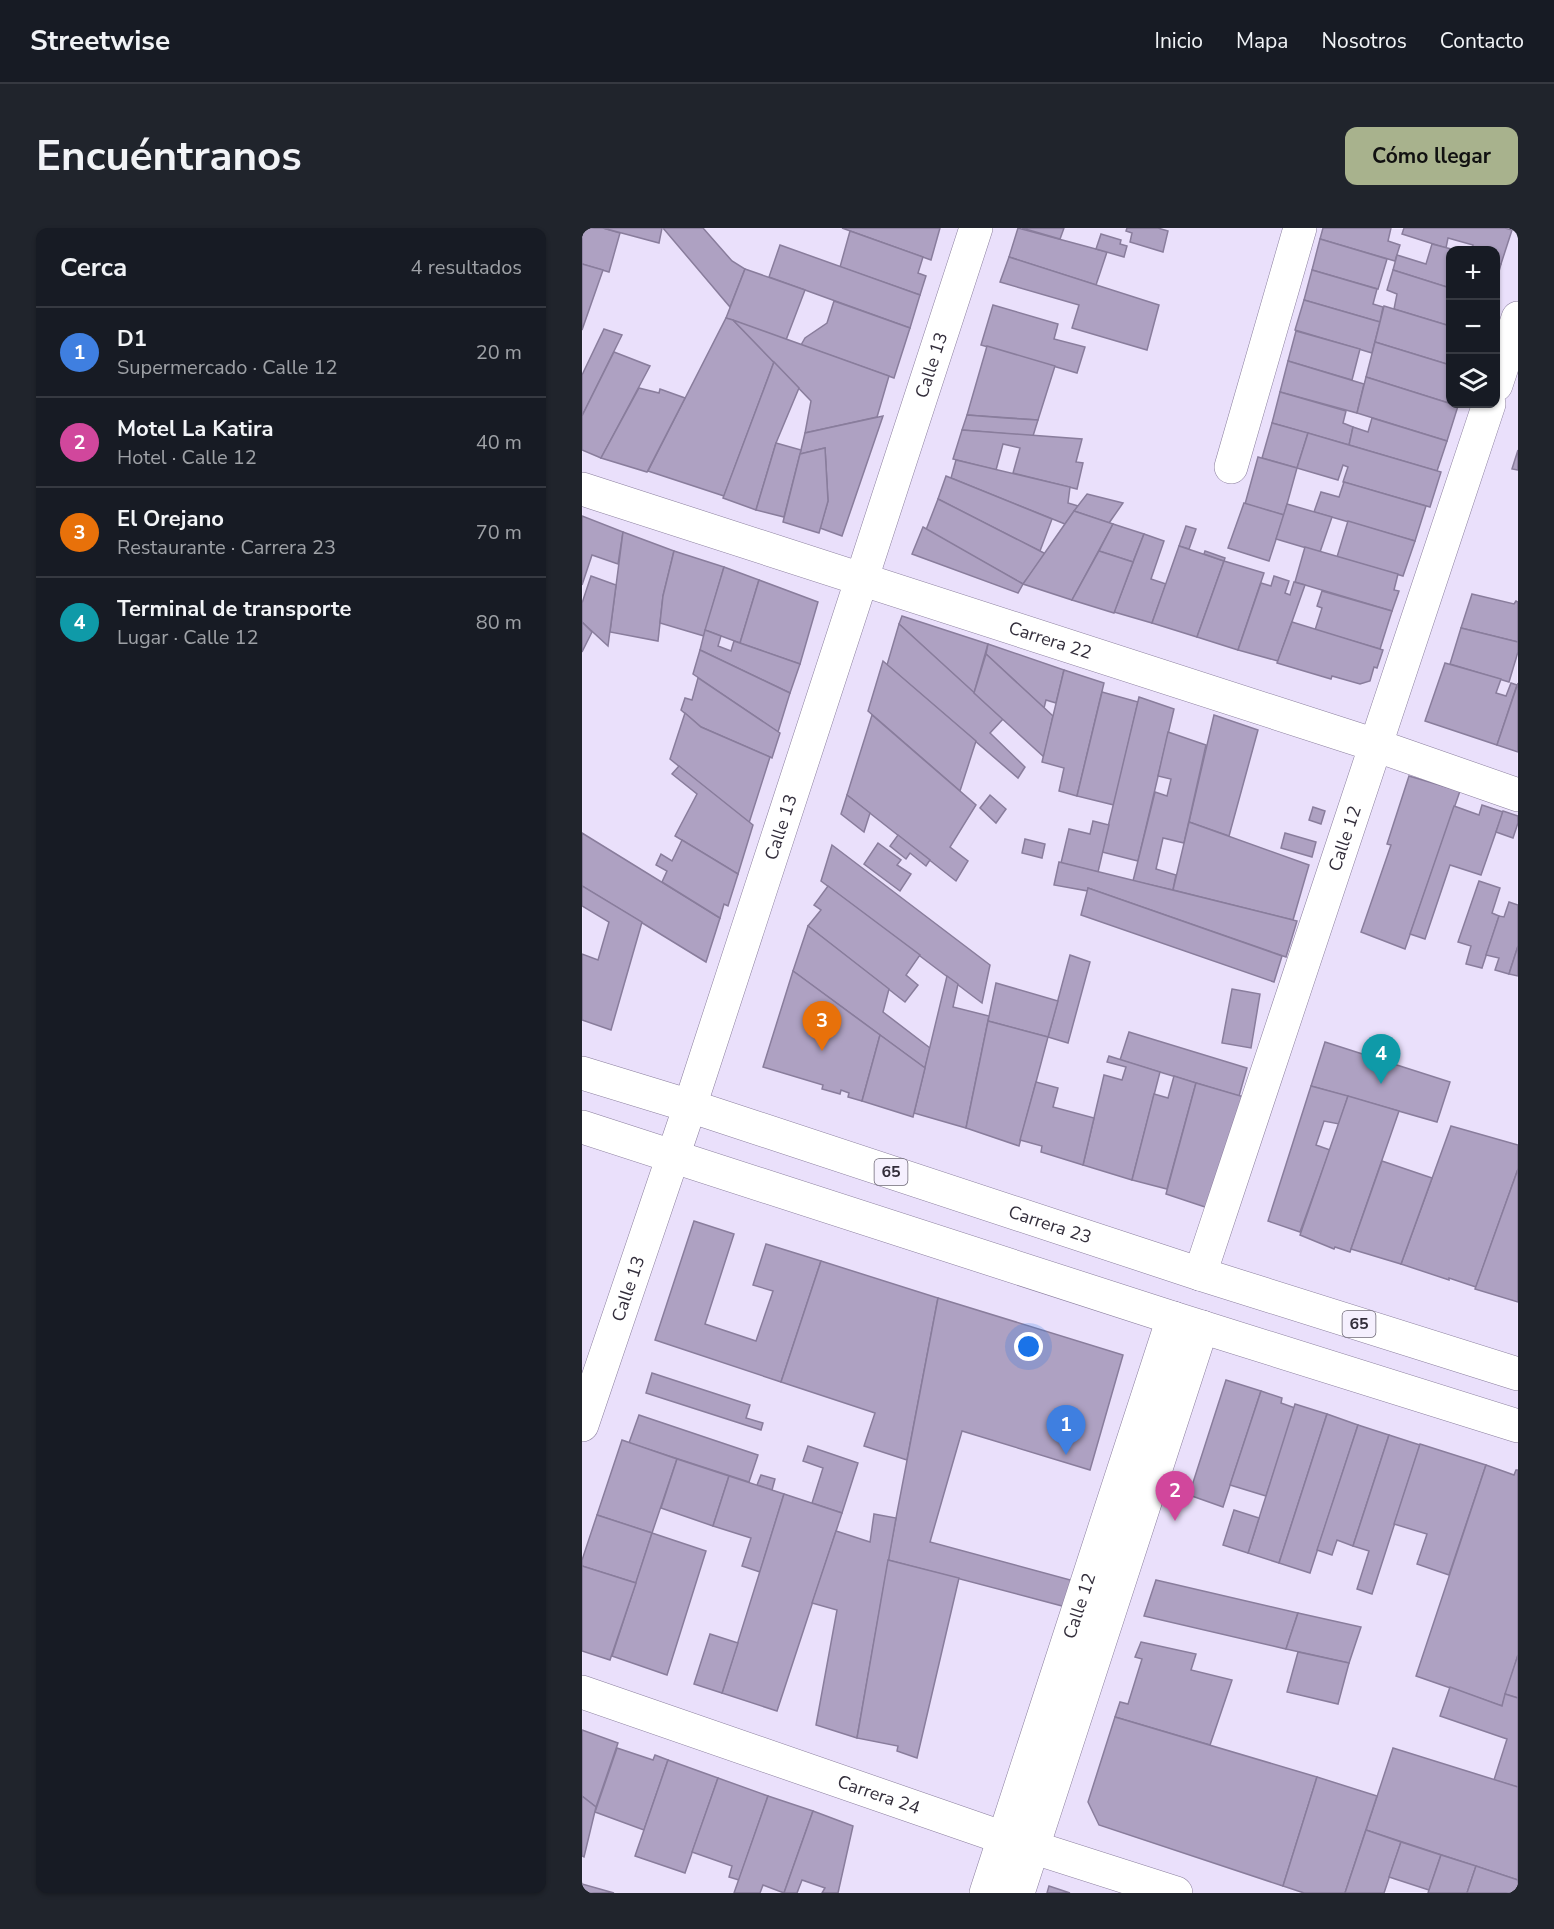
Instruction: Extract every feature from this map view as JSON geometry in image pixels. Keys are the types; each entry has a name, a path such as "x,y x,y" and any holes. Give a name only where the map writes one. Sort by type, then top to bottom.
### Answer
{"street":[{"name":"Calle 13","path":"582,1425 690,1106 976,228"},
{"path":"1231,467 1300,228"},
{"path":"1500,373 1518,318"},
{"name":"Calle 12","path":"1200,1274 1488,408"},
{"name":"Carrera 22","path":"582,489 1375,745 1518,795"},
{"name":"Carrera 23","path":"582,1073 690,1106 1200,1274 1518,1374"},
{"path":"582,1127 1187,1323 1518,1426"},
{"name":"Calle 12","path":"987,1893 1018,1843 1187,1323"},
{"name":"Carrera 24","path":"582,1692 1018,1843 1176,1893"},
{"name":"Calle 12","path":"1018,1843 1018,1893"}],"building":[{"path":"582,228 603,228 620,233 609,272 582,264"},
{"path":"603,228 662,228 659,243"},
{"path":"663,228 703,228 732,261 745,269 730,307"},
{"path":"842,228 940,228 931,260"},
{"path":"1018,228 1107,252 1096,285 1009,257"},
{"path":"1022,228 1064,228 1060,239"},
{"path":"1127,228 1158,228 1168,231 1163,252 1130,242 1132,233 1126,231"},
{"path":"1323,228 1391,228 1388,241 1400,245 1395,261 1320,239"},
{"path":"1404,228 1505,228 1512,230 1501,264 1500,246 1473,246 1448,238 1446,248 1402,234"},
{"path":"850,231 923,257 918,273 926,276 920,295 840,267"},
{"path":"1101,234 1121,240 1120,244 1127,246 1124,257 1096,249"},
{"path":"1320,239 1387,259 1378,289 1312,270"},
{"path":"1432,244 1446,248 1446,287 1393,270 1397,255 1426,264"},
{"path":"780,245 920,295 910,328 769,277"},
{"path":"1009,257 1159,305 1147,350 1072,328 1079,305 1000,282"},
{"path":"582,264 603,270 582,330"},
{"path":"745,269 805,290 786,340 726,318"},
{"path":"1312,270 1377,289 1373,304 1383,307 1380,322 1304,300"},
{"path":"1393,270 1446,287 1446,325 1394,309 1397,294 1387,290"},
{"path":"1304,300 1380,322 1372,353 1295,330"},
{"path":"834,301 910,328 894,378 801,345 805,338 827,323"},
{"path":"993,305 1058,324 1054,339 1085,347 1077,373 981,345"},
{"path":"1384,306 1446,325 1446,364 1375,342"},
{"path":"726,318 733,320 774,362 724,496 648,471"},
{"path":"733,320 889,376 877,417 805,433 811,401"},
{"path":"604,329 622,335 582,416 582,375"},
{"path":"1296,331 1360,349 1352,380 1288,361"},
{"path":"1375,342 1446,364 1446,402 1366,377"},
{"path":"987,346 1055,366 1038,420 967,415"},
{"path":"614,352 650,366 601,458 582,450 582,416"},
{"path":"1288,361 1364,384 1357,413 1280,392"},
{"path":"774,362 799,388 776,443 756,510 723,498"},
{"path":"1366,377 1446,402 1446,408 1457,408 1447,441 1357,413"},
{"path":"639,388 659,393 660,389 685,398 647,472 601,458"},
{"path":"1280,392 1346,411 1343,423 1353,427 1349,445 1272,423"},
{"path":"967,415 1038,420 1033,436 962,430"},
{"path":"883,416 842,536 820,528 828,501 825,448 800,454 805,433"},
{"path":"1372,418 1447,441 1437,471 1349,445 1353,427 1368,432"},
{"path":"1272,423 1308,433 1297,468 1262,458"},
{"path":"962,430 1082,439 1076,462 1083,463 1077,489 1013,473 1020,448 1003,444 996,470 953,459"},
{"path":"1308,433 1441,472 1430,507 1343,482 1348,467 1343,465 1338,480 1297,468"},
{"path":"776,443 801,450 784,517 756,510"},
{"path":"825,448 828,501 819,533 783,522 800,454"},
{"path":"1518,450 1518,470 1512,469"},
{"path":"1258,457 1297,468 1284,515 1245,504"},
{"path":"956,460 1070,487 1068,503 1078,506 1065,524 951,478"},
{"path":"946,476 1052,519 1040,551 938,499"},
{"path":"1344,482 1426,506 1415,541 1314,512 1321,492 1339,497"},
{"path":"1087,494 1123,503 1109,523 1074,511"},
{"path":"938,499 1046,554 1023,584 926,530"},
{"path":"1244,503 1284,515 1269,561 1228,548"},
{"path":"1287,504 1332,517 1320,552 1276,539"},
{"path":"1074,511 1113,524 1072,600 1023,584"},
{"path":"582,516 623,532 618,564 592,555 582,585"},
{"path":"1348,521 1415,541 1403,576 1337,557"},
{"path":"1113,524 1144,534 1133,562 1099,551"},
{"path":"1186,526 1196,529 1189,549 1179,546"},
{"path":"923,527 1023,584 1018,593 912,554"},
{"path":"623,532 674,551 663,596 658,641 610,632"},
{"path":"1144,534 1164,541 1151,579 1166,584 1152,623 1114,612"},
{"path":"1179,546 1224,561 1197,637 1152,623"},
{"path":"1305,547 1398,574 1394,590 1399,591 1392,611 1295,582"},
{"path":"674,551 724,567 704,636 660,623 663,596"},
{"path":"1099,551 1133,562 1114,613 1072,600"},
{"path":"1205,551 1225,558 1224,561 1204,554"},
{"path":"1224,561 1264,573 1238,650 1197,637"},
{"path":"724,567 759,580 740,643 705,630"},
{"path":"591,576 616,585 608,646 582,622 582,603"},
{"path":"1274,576 1289,581 1285,593 1290,595 1294,582 1305,585 1278,661 1238,650 1261,583 1271,586"},
{"path":"759,580 818,602 800,664 740,643"},
{"path":"1322,591 1392,611 1380,649 1315,630 1322,608 1317,606"},
{"path":"1472,594 1514,604 1518,602 1518,642 1461,628"},
{"path":"902,616 988,644 974,693 899,624"},
{"path":"582,622 592,632 582,652"},
{"path":"1292,622 1383,650 1370,681 1360,684 1332,676 1331,679 1277,663"},
{"path":"899,624 1003,719 990,733 1025,767 1018,778 887,665"},
{"path":"1461,628 1518,642 1518,652 1509,682 1450,664"},
{"path":"705,630 721,636 718,646 731,651 734,641 800,664 790,693 700,650"},
{"path":"988,644 1064,670 1056,703 1046,700 1044,708 986,654"},
{"path":"700,650 790,693 778,732 693,674"},
{"path":"986,654 1053,716 1044,757 974,693"},
{"path":"883,661 976,741 960,791 868,711"},
{"path":"1445,663 1501,679 1496,693 1506,696 1511,683 1517,685 1497,745 1425,721"},
{"path":"1064,670 1104,683 1077,796 1059,791 1064,768 1042,762"},
{"path":"698,678 780,733 772,758 701,727 681,710 685,698 692,700"},
{"path":"1518,683 1518,752 1497,745"},
{"path":"1102,692 1138,702 1114,805 1077,796"},
{"path":"1139,697 1174,709 1138,861 1102,852"},
{"path":"685,713 701,727 770,757 749,823 670,759"},
{"path":"872,715 976,805 950,847 968,861 956,881 847,795"},
{"path":"1214,715 1258,730 1229,836 1189,822"},
{"path":"1168,732 1206,745 1184,843 1163,838 1156,869 1176,875 1173,890 1133,881 1155,792 1167,796 1171,779 1158,776"},
{"path":"679,766 753,825 738,874 675,836 697,794 672,774"},
{"path":"1409,776 1460,791 1405,949 1361,932 1391,845 1387,844"},
{"path":"847,795 870,813 864,832 841,814"},
{"path":"990,795 1006,809 996,823 980,808"},
{"path":"1482,805 1503,812 1481,875 1450,865 1425,939 1410,934 1454,806 1479,815"},
{"path":"1313,807 1325,811 1321,824 1309,820"},
{"path":"1503,811 1518,816 1513,838 1496,832"},
{"path":"1093,821 1109,825 1098,872 1061,863 1069,829 1090,834"},
{"path":"1189,822 1309,865 1293,920 1173,890"},
{"path":"582,833 720,918 706,962 582,886"},
{"path":"1285,833 1316,842 1312,857 1281,848"},
{"path":"898,835 930,860 926,866 910,853 906,859 890,846"},
{"path":"1025,839 1045,844 1042,858 1022,853"},
{"path":"682,840 738,874 728,906 724,904 720,918 662,882 667,871 656,865 661,854 672,861"},
{"path":"878,843 901,860 897,865 911,874 900,891 864,864"},
{"path":"832,845 990,965 982,1003 821,881"},
{"path":"1059,862 1297,921 1286,957 1088,888 1088,891 1054,885"},
{"path":"1479,881 1500,888 1492,913 1499,916 1482,968 1466,964 1471,946 1458,942"},
{"path":"582,886 642,922 611,1030 582,1020 582,954 598,960 609,922 582,906"},
{"path":"828,886 920,955 906,975 918,985 905,1002 808,926 821,910 814,905"},
{"path":"1088,888 1282,956 1274,982 1081,915"},
{"path":"1509,902 1518,905 1518,946 1509,974 1495,970 1499,958 1486,955 1499,916 1504,917"},
{"path":"808,926 889,989 883,1012 930,1048 925,1068 793,971"},
{"path":"1518,946 1518,976 1509,974"},
{"path":"1070,955 1090,962 1068,1043 1048,1037"},
{"path":"793,971 880,1035 862,1101 848,1097 849,1093 841,1090 840,1094 822,1089 823,1085 763,1067"},
{"path":"947,976 958,984 953,1007 989,1016 966,1128 914,1113"},
{"path":"996,983 1058,1001 1048,1037 988,1021"},
{"path":"1232,989 1260,994 1251,1048 1222,1043"},
{"path":"988,1021 1048,1037 1019,1146 966,1128"},
{"path":"1129,1032 1247,1068 1239,1096 1120,1060"},
{"path":"880,1035 925,1068 913,1117 862,1101"},
{"path":"1325,1042 1450,1082 1437,1122 1311,1086"},
{"path":"1109,1056 1160,1072 1132,1180 1083,1165 1104,1075 1122,1080 1126,1067 1107,1062"},
{"path":"1174,1076 1196,1083 1167,1189 1132,1180 1154,1094 1168,1098"},
{"path":"1036,1082 1058,1088 1053,1107 1094,1118 1083,1165 1041,1152 1042,1146 1020,1140"},
{"path":"1196,1083 1244,1097 1211,1209 1166,1194"},
{"path":"1311,1086 1348,1096 1339,1124 1324,1121 1316,1145 1330,1150 1300,1232 1268,1221"},
{"path":"1348,1096 1399,1111 1350,1252 1335,1247 1334,1249 1300,1235"},
{"path":"1451,1126 1518,1145 1518,1169 1476,1287 1401,1264"},
{"path":"1382,1161 1432,1178 1401,1264 1351,1249"},
{"path":"1518,1169 1518,1302 1475,1289"},
{"path":"694,1221 734,1234 705,1324 756,1341 773,1291 753,1285 766,1244 821,1261 781,1382 655,1340"},
{"path":"821,1261 938,1298 907,1460 864,1446 875,1413 781,1382"},
{"path":"938,1298 1123,1355 1090,1470 962,1431 930,1542 1074,1581 1066,1607 888,1560"},
{"path":"652,1373 750,1405 746,1418 763,1423 761,1430 646,1393"},
{"path":"1226,1380 1261,1391 1223,1507 1189,1495"},
{"path":"1261,1391 1282,1398 1281,1403 1295,1408 1266,1496 1230,1485"},
{"path":"1295,1404 1327,1414 1279,1563 1248,1553"},
{"path":"1327,1414 1358,1425 1310,1573 1279,1563"},
{"path":"639,1415 758,1455 749,1482 629,1443"},
{"path":"1358,1425 1389,1435 1353,1546 1337,1540 1332,1555 1317,1550"},
{"path":"1389,1435 1420,1445 1372,1594 1357,1589 1369,1551 1353,1546"},
{"path":"622,1440 677,1459 652,1533 597,1515"},
{"path":"1420,1444 1486,1465 1449,1575 1417,1564 1427,1534 1394,1524"},
{"path":"808,1446 858,1463 842,1513 812,1503 823,1468 803,1461"},
{"path":"677,1459 729,1476 713,1526 661,1508"},
{"path":"1486,1465 1514,1475 1518,1470 1518,1655 1502,1706 1416,1676"},
{"path":"761,1475 775,1479 772,1490 757,1485"},
{"path":"729,1476 784,1494 760,1572 742,1566 751,1538 713,1526"},
{"path":"784,1494 842,1513 777,1711 722,1693"},
{"path":"1234,1510 1259,1518 1248,1553 1223,1545"},
{"path":"874,1514 896,1518 857,1738 816,1725 837,1610 812,1603 836,1531 870,1542"},
{"path":"597,1515 652,1533 636,1583 582,1566"},
{"path":"652,1533 706,1551 667,1675 612,1656"},
{"path":"888,1560 959,1578 917,1758 897,1751 898,1746 857,1738"},
{"path":"582,1566 636,1583 610,1660 582,1651"},
{"path":"1156,1580 1298,1613 1286,1649 1144,1616"},
{"path":"1298,1613 1361,1627 1349,1663 1286,1649"},
{"path":"710,1634 738,1643 722,1693 694,1684"},
{"path":"1141,1642 1196,1654 1191,1670 1232,1680 1210,1745 1115,1717 1120,1702 1128,1704 1142,1659 1135,1657"},
{"path":"1298,1652 1349,1663 1338,1704 1287,1692"},
{"path":"1518,1655 1518,1698 1505,1694"},
{"path":"1450,1687 1502,1706 1505,1694 1518,1698 1518,1787 1494,1780 1507,1739 1440,1716"},
{"path":"1115,1717 1317,1777 1283,1886 1099,1825 1088,1802"},
{"path":"582,1730 618,1743 596,1807 582,1796"},
{"path":"617,1748 653,1760 655,1755 668,1760 644,1830 595,1812"},
{"path":"1393,1748 1518,1787 1518,1880 1366,1830"},
{"path":"668,1760 718,1778 685,1873 635,1856"},
{"path":"1317,1777 1377,1796 1345,1893 1304,1893 1283,1886"},
{"path":"718,1778 768,1796 739,1880 729,1877 732,1866 692,1852"},
{"path":"582,1796 596,1807 584,1857 582,1856"},
{"path":"768,1796 813,1811 784,1893 763,1885 760,1893 734,1893"},
{"path":"813,1811 853,1826 838,1893 822,1893 825,1888 802,1880 797,1893 784,1893"},
{"path":"1366,1830 1401,1842 1384,1893 1345,1893"},
{"path":"1401,1842 1441,1855 1429,1890 1389,1877"},
{"path":"1441,1855 1476,1866 1467,1893 1428,1893"},
{"path":"1476,1866 1518,1880 1518,1893 1467,1893"},
{"path":"582,1884 614,1893 582,1893"},
{"path":"1049,1886 1070,1893 1047,1893"}],"place":[{"name":"El Orejano","path":"822,1051"},
{"name":"Terminal de transporte","path":"1381,1084"},
{"name":"D1","path":"1066,1455"},
{"name":"Motel La Katira","path":"1175,1521"}]}
